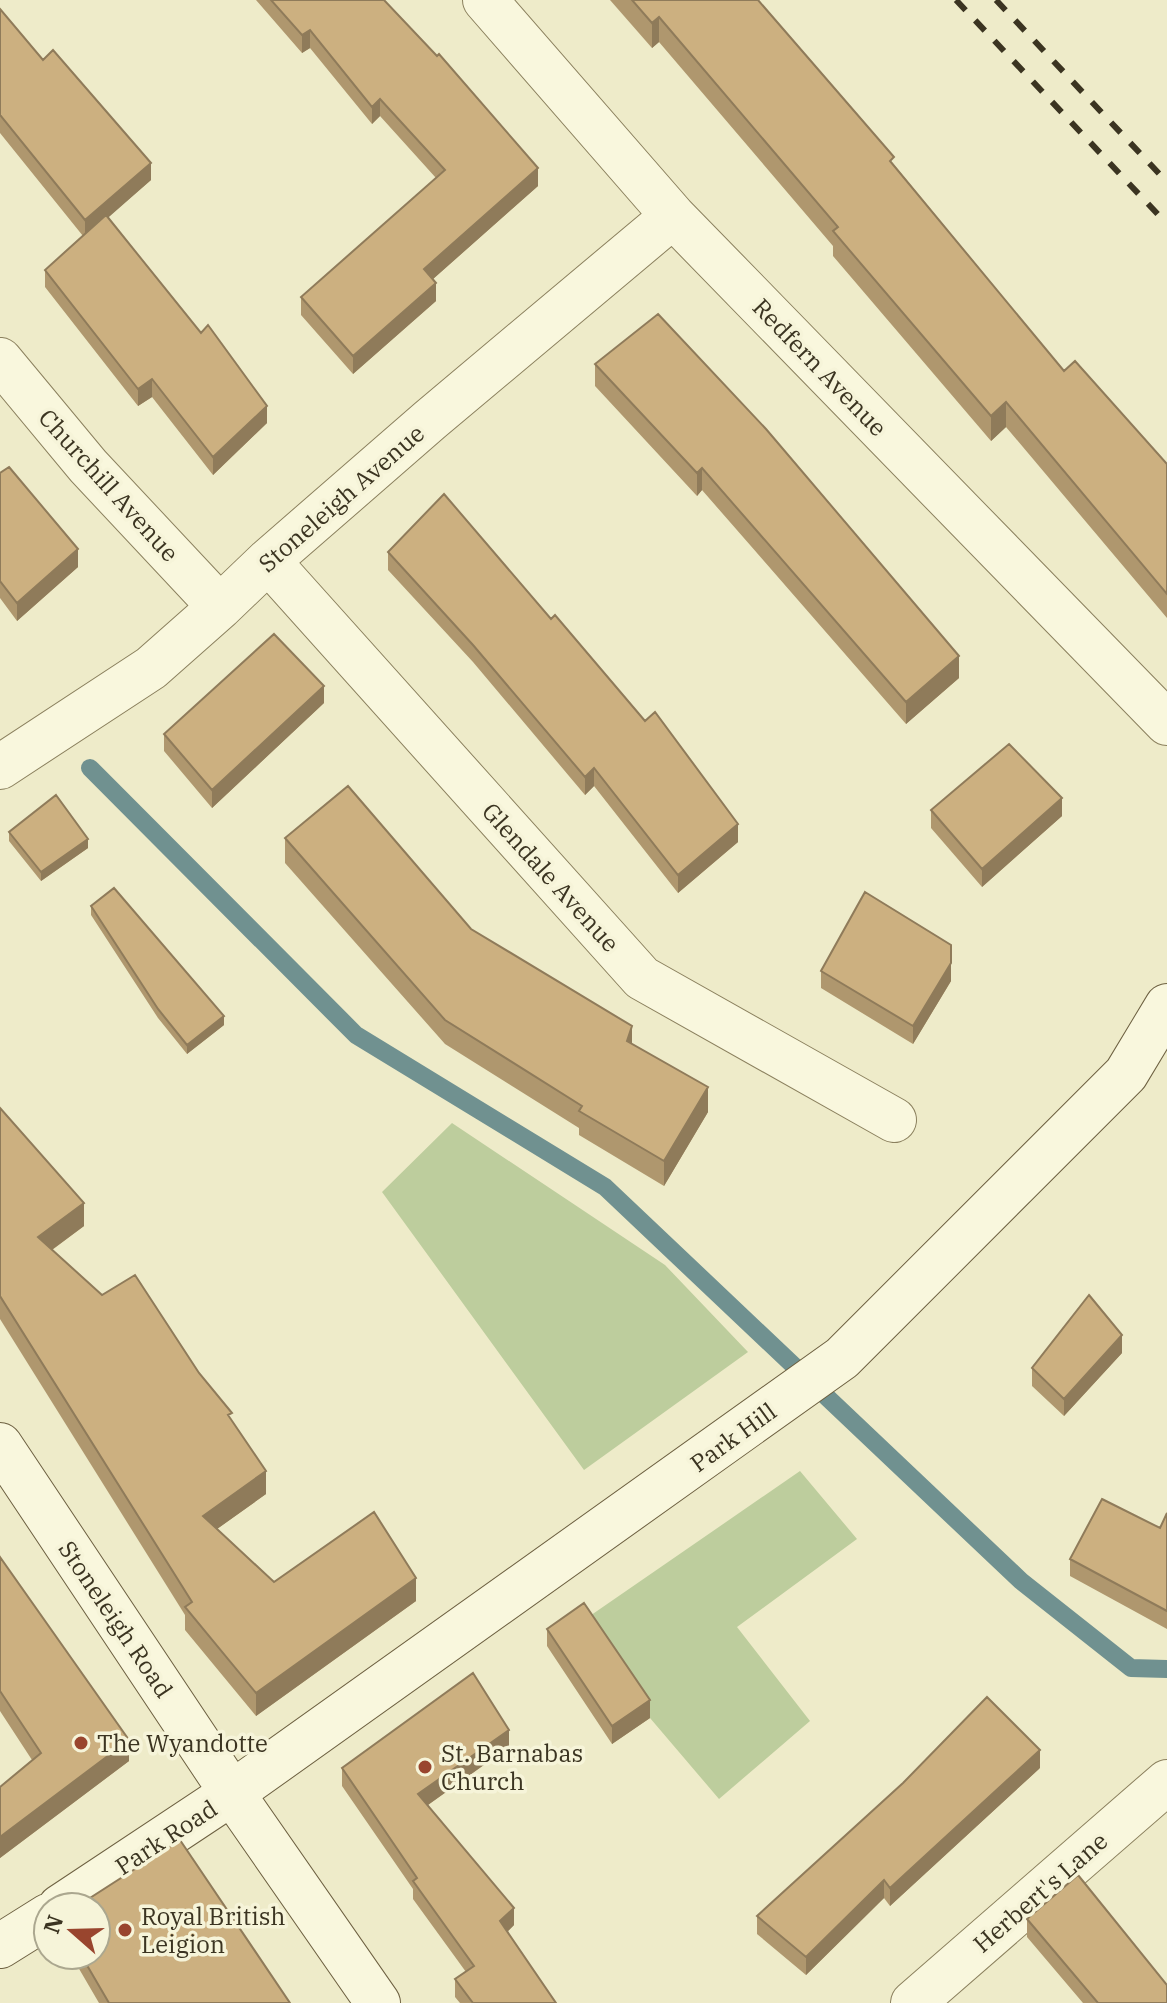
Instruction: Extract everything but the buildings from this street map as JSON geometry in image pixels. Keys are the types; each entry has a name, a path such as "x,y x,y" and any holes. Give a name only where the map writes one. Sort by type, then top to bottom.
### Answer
{"street":[{"name":"Redfern Avenue","path":"485,0 673,216 1167,723"},
{"name":"Stoneleigh Avenue","path":"0,767 151,668 430,420 673,216"},
{"name":"Churchill Avenue","path":"0,360 88,466 220,607"},
{"name":"Glendale Avenue","path":"268,561 642,978 894,1120"},
{"name":"Park Hill","path":"232,1793 842,1358 1126,1074 1167,1006"},
{"name":"Stoneleigh Road","path":"0,1445 232,1793 378,2003"},
{"name":"Herbert's Lane","path":"913,2003 1165,1787"},
{"name":"Park Road","path":"84,1891 232,1793"},
{"path":"0,1946 32,1926"}],"green space":[{"path":"452,1123 665,1265 748,1352 584,1470 382,1192"},
{"path":"800,1471 857,1539 737,1627 810,1721 719,1799 650,1718 584,1620"}],"waterway":[{"path":"90,768 356,1035 605,1187 1021,1581 1131,1668 1167,1669"}],"railway":[{"path":"956,0 1167,224"},
{"path":"996,0 1167,182"}],"place":[{"name":"The Wyandotte","path":"81,1743"},
{"name":"St. Barnabas Church","path":"425,1767"},
{"name":"Royal British Leigion","path":"125,1930"}]}
